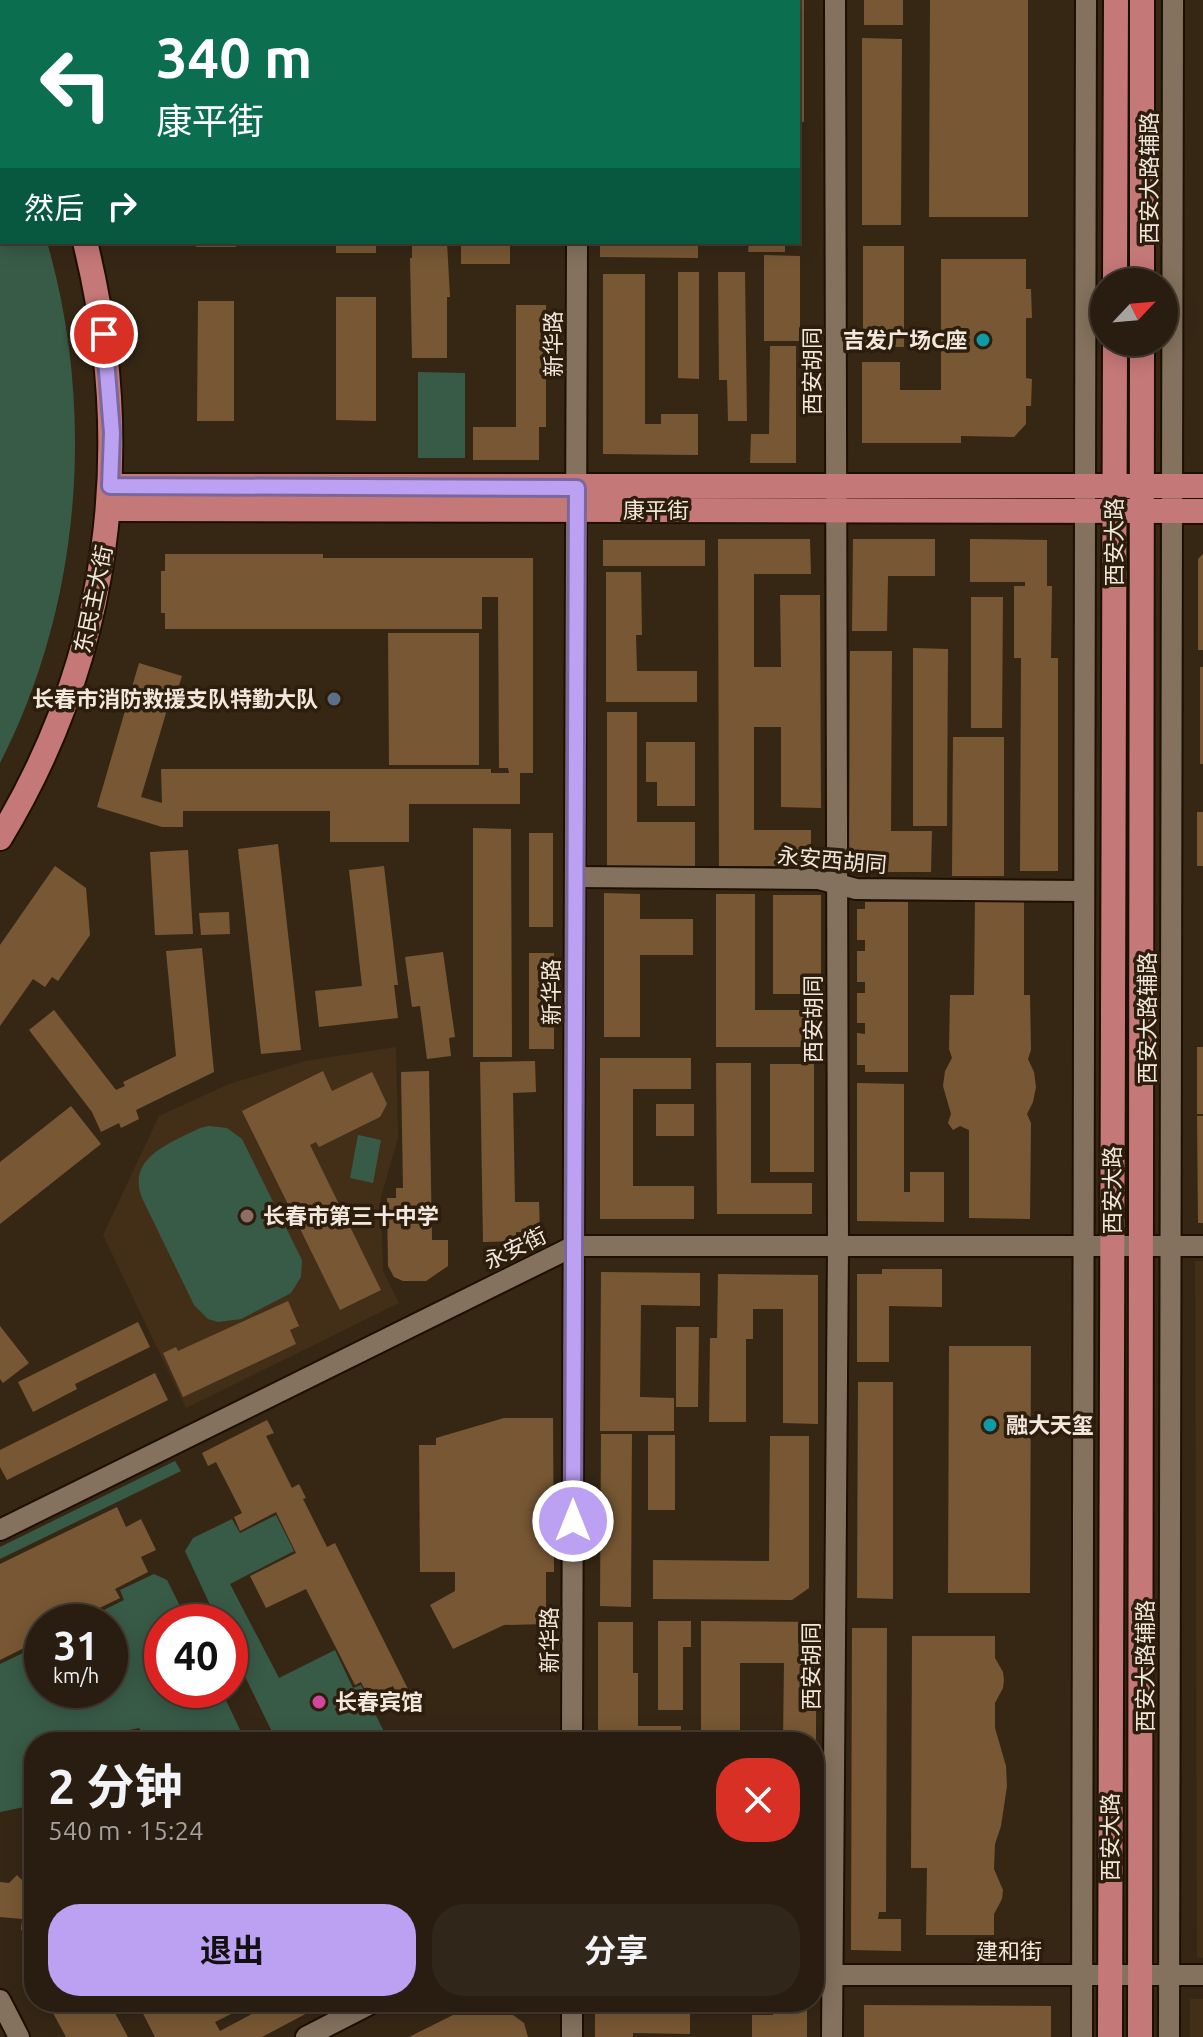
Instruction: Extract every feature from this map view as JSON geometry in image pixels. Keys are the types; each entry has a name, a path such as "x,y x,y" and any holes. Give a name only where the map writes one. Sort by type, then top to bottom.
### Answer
{"main road":[{"path":"1115,268 1116,0"},
{"path":"1142,0 1142,268"},
{"name":"东民主大街","path":"0,838 38,770 75,678 99,581 110,498 112,433 109,371 96,284 86,244"},
{"name":"西安大路","path":"1110,2037 1115,356"},
{"name":"西安大路","path":"1140,2037 1142,356"},
{"name":"康平街","path":"110,498 836,498 1142,486 1203,511"},
{"name":"康平街","path":"836,498 1142,511 1203,486"}],"street":[{"name":"西安胡同","path":"824,1926 838,1246 835,0"},
{"path":"1082,2037 1086,0"},
{"name":"西安大路辅路","path":"1169,2037 1173,0"},
{"name":"新华路","path":"572,1732 577,244"},
{"name":"永安西胡同","path":"576,877 819,879 856,889 1084,891"},
{"name":"永安街","path":"0,1530 574,1246 1203,1246"},
{"name":"建和街","path":"824,1975 1203,1975"},
{"name":"西安胡同","path":"824,1982 832,2037"},
{"path":"0,2000 19,2037"},
{"path":"306,2037 355,2012"},
{"path":"572,2012 572,2037"}],"shaded area":[{"name":"长春市第三十中学","path":"396,1047 398,1138 381,1197 383,1271 399,1303 186,1408 103,1235 159,1116 229,1084 305,1061"},
{"path":"1195,1261 1203,1261 1203,1958 1197,1957"},
{"path":"1190,1999 1203,1999 1203,2037 1190,2037"}],"green space":[{"path":"0,244 47,244 62,306 72,373 75,440 72,507 63,574 48,639 27,702 0,763"},
{"path":"418,372 465,373 465,458 418,458"},
{"path":"209,1126 227,1128 242,1139 302,1260 301,1277 291,1293 241,1319 218,1322 208,1319 194,1305 142,1198 139,1184 140,1172 154,1153"},
{"path":"358,1135 381,1140 373,1183 350,1178"},
{"path":"175,1461 181,1471 0,1559 0,1547"},
{"path":"276,1515 294,1551 230,1584 240,1604 210,1604 185,1551 193,1538 232,1519 240,1533"},
{"path":"154,1574 167,1580 179,1604 144,1604 144,1708 230,1708 241,1732 142,1732 139,1728 120,1732 24,1732 24,1807 0,1812 0,1664 24,1653 24,1708 128,1708 128,1604 116,1604 124,1600 120,1590"},
{"path":"248,1619 279,1678 335,1650 353,1688 361,1685 384,1732 272,1732 248,1683"}],"building":[{"path":"800,0 804,0 804,122 800,122"},
{"path":"864,0 903,0 903,25 864,25"},
{"path":"930,0 1028,0 1028,217 929,217"},
{"path":"862,38 902,39 901,225 862,225"},
{"path":"196,244 236,244 236,247 196,247"},
{"path":"336,244 376,244 376,253 336,253"},
{"path":"412,244 447,244 450,297 447,297 447,358 412,358"},
{"path":"461,244 510,244 510,264 461,264"},
{"path":"600,244 698,244 698,258 600,257"},
{"path":"749,244 785,244 785,252 748,252"},
{"path":"863,246 904,246 904,347 863,347"},
{"path":"764,255 800,256 800,341 764,341"},
{"name":"吉发广场C座","path":"941,259 1026,259 1026,289 1031,289 1032,318 1026,318 1026,378 1032,379 1031,406 1026,406 1026,424 1014,437 961,436 961,443 862,443 862,362 900,362 900,390 941,390"},
{"path":"678,272 699,272 699,379 678,378"},
{"path":"718,272 745,272 747,421 728,421 727,380 719,380"},
{"path":"603,274 645,274 645,424 661,424 661,414 698,414 698,455 603,454"},
{"path":"336,297 376,297 376,421 336,420"},
{"path":"198,301 234,301 234,421 197,421"},
{"path":"516,305 546,305 546,427 539,427 539,460 473,460 473,427 516,427"},
{"path":"770,346 796,346 796,463 750,463 751,434 769,434"},
{"path":"718,539 810,539 811,574 754,574 754,667 781,667 780,595 820,595 821,808 781,807 781,727 754,727 754,830 811,830 811,866 719,866"},
{"path":"853,539 935,539 935,576 888,576 887,631 852,631"},
{"path":"970,539 1047,540 1047,586 1052,586 1051,658 1058,658 1058,871 1020,871 1021,658 1014,658 1014,586 1025,586 1025,582 970,582"},
{"path":"603,540 705,540 705,566 603,566"},
{"path":"165,554 533,558 533,773 520,773 520,804 409,804 409,842 330,842 330,811 183,811 183,827 162,827 97,807 139,663 182,676 176,695 172,693 141,797 162,803 161,769 491,769 491,773 509,773 508,768 499,768 498,597 482,597 482,629 165,629 165,613 161,613 161,571 165,571"},
{"path":"1203,554 1203,650 1198,650 1198,559"},
{"path":"606,572 641,572 642,635 636,635 637,671 697,671 697,702 606,702"},
{"path":"971,597 1003,597 1002,728 971,728"},
{"path":"388,633 479,633 479,765 389,765"},
{"path":"913,648 948,649 947,826 913,826"},
{"path":"850,651 892,651 891,831 932,831 931,872 849,872"},
{"path":"1200,667 1203,667 1203,764 1200,764"},
{"path":"607,712 637,712 637,822 695,822 695,866 607,866"},
{"path":"953,737 1004,737 1004,876 952,876"},
{"path":"646,742 695,742 695,806 657,806 657,782 646,782"},
{"path":"1197,812 1203,812 1203,866 1197,866"},
{"path":"473,828 511,829 512,1057 473,1057"},
{"path":"529,833 553,833 553,927 529,927"},
{"path":"278,844 301,1050 261,1054 238,849"},
{"path":"188,850 193,934 155,935 150,852"},
{"path":"55,866 86,888 90,935 58,981 52,977 45,987 33,979 0,1026 0,945"},
{"path":"384,866 398,985 394,985 398,1018 319,1027 315,991 362,986 349,870"},
{"path":"604,893 640,894 640,919 693,919 693,955 640,955 640,1037 604,1037"},
{"path":"716,894 755,894 755,1010 817,1010 817,1047 716,1047"},
{"path":"773,895 821,895 821,994 773,994"},
{"path":"975,901 1024,901 1024,995 1030,995 1031,1050 1028,1059 1036,1087 1027,1114 1031,1123 1030,1219 969,1218 969,1130 960,1126 953,1130 948,1123 951,1114 943,1086 945,1071 952,1058 949,1049 950,995 974,995"},
{"path":"865,902 908,902 908,1072 865,1072 865,1065 857,1065 857,1033 865,1034 865,1023 857,1023 857,993 865,993 865,982 857,982 857,951 865,951 865,940 857,940 857,909 865,909"},
{"path":"229,912 230,934 201,935 199,913"},
{"path":"202,948 214,1072 136,1110 139,1119 121,1128 119,1123 101,1132 92,1112 29,1030 54,1010 116,1090 125,1086 123,1082 176,1056 166,951"},
{"path":"443,952 455,1037 449,1038 451,1056 427,1059 420,1006 412,1007 405,957"},
{"path":"529,953 554,953 554,1049 529,1049"},
{"path":"1197,1047 1203,1047 1203,1114 1197,1114"},
{"path":"600,1058 691,1058 691,1089 633,1089 633,1186 694,1186 694,1219 600,1219"},
{"path":"535,1061 536,1092 513,1093 515,1202 539,1202 540,1232 516,1232 516,1241 483,1242 480,1062"},
{"path":"716,1063 751,1063 751,1183 812,1183 812,1214 717,1214"},
{"path":"770,1064 814,1064 814,1172 770,1172"},
{"path":"323,1071 332,1091 372,1072 387,1104 380,1117 319,1147 316,1142 310,1145 381,1290 340,1310 242,1111"},
{"path":"429,1071 432,1240 448,1240 448,1266 426,1281 403,1281 394,1277 388,1266 387,1198 396,1198 396,1188 403,1188 401,1072"},
{"path":"857,1083 904,1084 904,1192 910,1192 910,1172 944,1172 944,1222 857,1221"},
{"path":"656,1104 694,1104 694,1136 656,1136"},
{"path":"71,1106 101,1144 0,1224 0,1162"},
{"path":"1197,1116 1203,1116 1203,1223 1198,1223"},
{"path":"882,1269 942,1269 942,1307 889,1306 889,1362 857,1362 857,1274 882,1274"},
{"path":"601,1272 700,1273 700,1306 641,1305 640,1397 674,1398 674,1431 600,1431"},
{"path":"718,1274 818,1275 818,1424 783,1423 783,1309 753,1309 753,1339 746,1339 746,1422 709,1422 710,1338 717,1338"},
{"path":"288,1301 299,1326 290,1330 296,1344 183,1397 163,1353 176,1347 178,1351"},
{"path":"138,1322 150,1347 75,1384 77,1389 33,1412 18,1382"},
{"path":"0,1326 29,1363 3,1383 0,1379"},
{"path":"676,1327 699,1327 698,1407 676,1407"},
{"name":"融大天玺","path":"949,1346 1031,1346 1030,1593 948,1593"},
{"path":"155,1373 168,1400 7,1480 0,1467 0,1450"},
{"path":"858,1382 893,1382 893,1599 857,1598"},
{"path":"504,1418 553,1418 554,1572 546,1572 546,1624 504,1625 453,1649 430,1605 455,1591 455,1572 420,1572 419,1445 436,1445 436,1438"},
{"path":"267,1420 274,1433 266,1436 292,1488 299,1484 306,1498 303,1499 327,1547 335,1543 413,1699 402,1704 393,1686 369,1698 361,1682 355,1685 306,1589 266,1608 250,1576 296,1553 276,1512 240,1531 234,1517 242,1513 216,1462 208,1466 202,1453"},
{"path":"601,1434 632,1434 631,1607 600,1606"},
{"path":"648,1435 675,1435 675,1510 648,1510"},
{"path":"770,1436 809,1436 809,1588 792,1600 653,1599 653,1560 769,1561"},
{"path":"117,1507 126,1527 141,1519 156,1550 141,1557 148,1572 115,1589 120,1598 108,1604 24,1604 24,1648 0,1660 0,1564"},
{"path":"658,1621 691,1621 691,1647 683,1647 683,1710 658,1710"},
{"path":"701,1621 816,1622 816,1732 783,1732 784,1663 740,1663 740,1732 701,1732"},
{"path":"598,1622 633,1622 633,1673 638,1673 638,1726 681,1726 681,1732 598,1732"},
{"path":"852,1628 887,1628 886,1912 879,1912 878,1919 901,1919 901,1951 851,1950"},
{"path":"912,1636 995,1636 995,1658 1004,1680 995,1703 995,1728 1006,1766 1007,1786 995,1844 994,1869 1003,1890 994,1914 994,1935 926,1935 927,1868 911,1868"},
{"path":"17,1875 24,1880 24,1930 21,1930 22,1919 0,1917 0,1882 9,1883"},
{"path":"864,2005 1051,2006 1051,2037 864,2037"},
{"path":"52,2012 114,2012 128,2037 66,2037"},
{"path":"142,2012 235,2012 215,2022 220,2031 255,2012 309,2012 262,2037 155,2037"},
{"path":"595,2012 690,2012 690,2034 633,2033 633,2037 595,2037"},
{"path":"773,2012 807,2012 807,2037 752,2037 752,2015 773,2015"},
{"path":"453,2015 513,2015 524,2023 528,2037 409,2037"}],"place":[{"name":"吉发广场C座","path":"983,340"},
{"name":"长春市消防救援支队特勤大队","path":"334,699"},
{"name":"长春市第三十中学","path":"247,1216"},
{"name":"融大天玺","path":"990,1425"},
{"name":"长春宾馆","path":"319,1702"}],"route":[{"path":"104,334 112,433 110,486 577,488 573,1521"}]}
